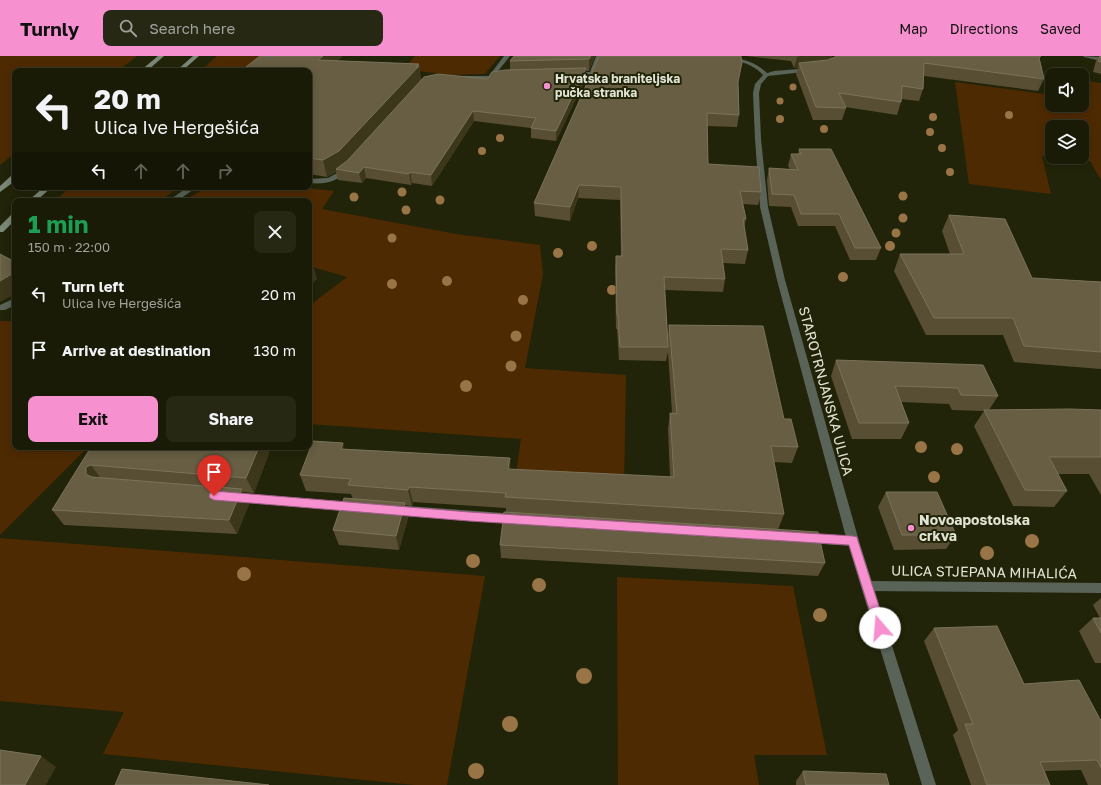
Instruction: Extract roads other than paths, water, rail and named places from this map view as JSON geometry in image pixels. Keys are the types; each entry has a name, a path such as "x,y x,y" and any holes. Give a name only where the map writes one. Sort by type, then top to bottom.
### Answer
{"main road":[{"path":"147,68 161,56"},
{"path":"182,68 196,56"},
{"path":"0,190 12,180"},
{"path":"35,198 45,190"},
{"path":"0,230 12,219"}],"street":[{"path":"491,77 507,56"},
{"path":"588,81 599,56"},
{"path":"702,56 731,57 751,60 762,68 766,75 782,72 823,69"},
{"path":"1086,56 1101,59"},
{"path":"567,75 592,74"},
{"name":"STAROTRNJANSKA ULICA","path":"766,75 761,79 756,93 764,207 781,280 853,541 929,785"},
{"path":"457,78 506,76"},
{"path":"312,181 329,182 337,178 351,164"},
{"path":"176,198 188,190"},
{"path":"2,308 12,303"},
{"path":"222,496 365,508"},
{"path":"381,509 524,520"},
{"path":"798,537 853,541"},
{"name":"ULICA STJEPANA MIHALIĆA","path":"867,586 1101,588"}],"place":[{"name":"Hrvatska braniteljska pučka stranka","path":"547,86"},
{"name":"Novoapostolska crkva","path":"911,528"}]}
